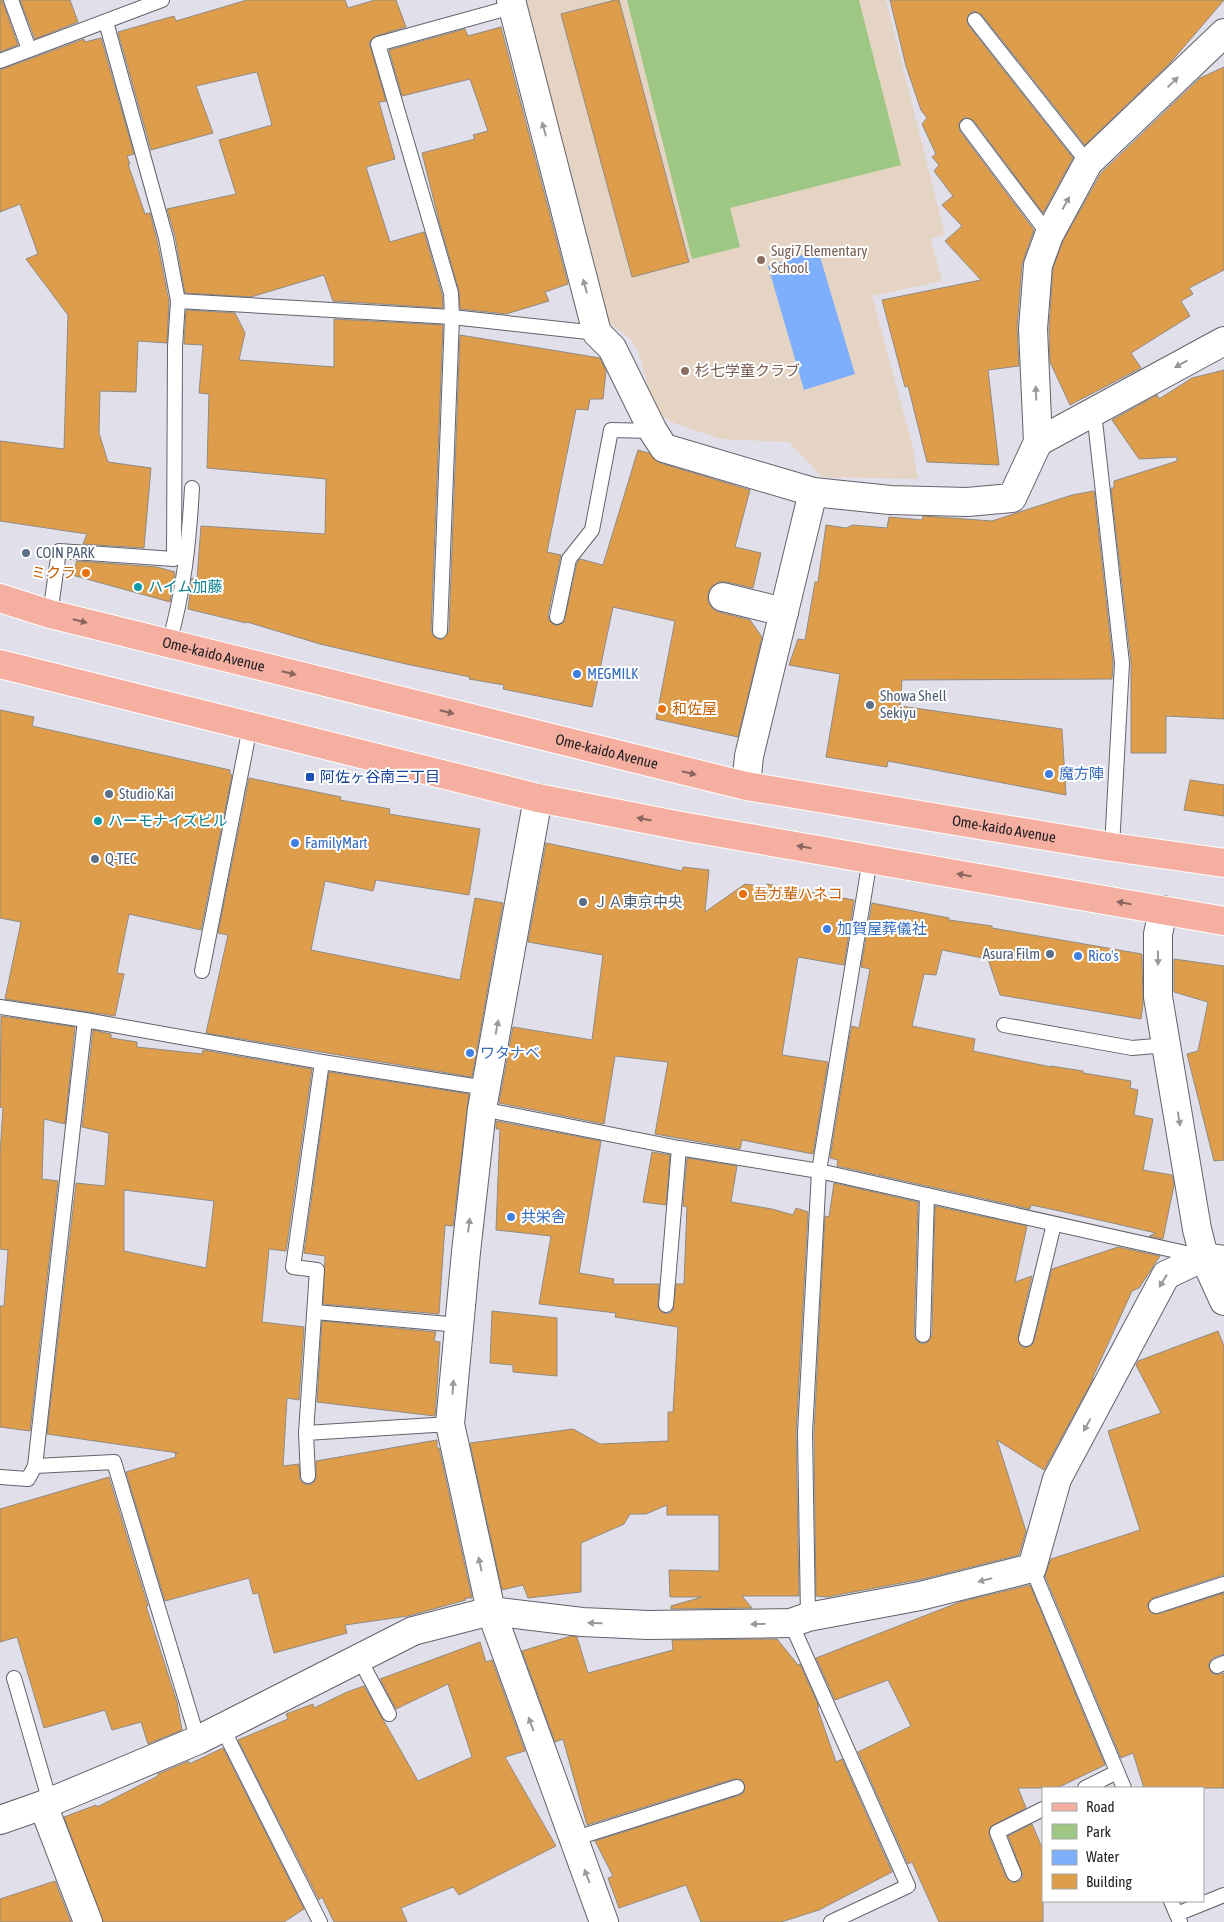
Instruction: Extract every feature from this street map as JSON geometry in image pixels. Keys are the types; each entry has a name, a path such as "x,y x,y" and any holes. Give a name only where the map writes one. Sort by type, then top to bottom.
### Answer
{"main road":[{"name":"Ome-kaido Avenue","path":"0,598 50,614 746,786 1112,847 1224,863"},
{"path":"0,664 538,798 681,826 1224,921"}],"street":[{"path":"511,3 597,333 612,348 652,432 664,448 813,492 909,500 967,502 1012,498 1038,442 1033,329 1038,265 1049,235 1088,163 1224,33"},
{"path":"1038,442 1224,341"},
{"path":"746,786 750,756 813,492"},
{"path":"723,597 784,612"},
{"path":"538,798 484,1099 450,1424 491,1611 604,1922"},
{"path":"1164,910 1158,934 1158,997 1197,1229 1214,1259 1224,1301"},
{"path":"0,1820 198,1740 414,1631 491,1611 582,1622 648,1625 800,1620 920,1596 1032,1568 1057,1479 1166,1275 1214,1259"},
{"path":"46,1803 88,1922"}],"lane":[{"path":"11,0 29,49"},
{"path":"0,61 162,0"},
{"path":"440,631 452,317 451,293 378,44 511,3"},
{"path":"975,20 1088,163"},
{"path":"50,614 59,551 174,559 175,347 178,301 166,238 106,22"},
{"path":"968,126 1049,235"},
{"path":"178,301 452,317 597,333"},
{"path":"1094,412 1122,664 1112,847"},
{"path":"557,616 569,559 592,530 611,430 652,432"},
{"path":"168,643 186,573 192,488"},
{"path":"202,971 250,727"},
{"path":"831,1922 908,1886 800,1620 805,1432 819,1171 870,859"},
{"path":"0,1007 322,1062 484,1099 679,1148 819,1171 1214,1259"},
{"path":"0,1477 28,1479 36,1466 85,1020"},
{"path":"1004,1025 1132,1048 1166,1045"},
{"path":"308,1476 306,1433 317,1270 294,1267 322,1062"},
{"path":"666,1305 679,1148"},
{"path":"924,1335 928,1195"},
{"path":"1026,1339 1054,1224"},
{"path":"315,1312 459,1325"},
{"path":"306,1433 450,1424"},
{"path":"36,1466 114,1462 198,1740"},
{"path":"1032,1568 1124,1787"},
{"path":"1156,1606 1224,1584"},
{"path":"359,1658 389,1714"},
{"path":"14,1678 46,1803"},
{"path":"222,1727 320,1922"},
{"path":"1086,1787 1117,1772"},
{"path":"573,1839 736,1787"},
{"path":"1014,1874 997,1832 1042,1810"},
{"path":"1172,1902 1179,1918 1224,1895"}],"shaded area":[{"name":"Sugi7 Elementary School","path":"522,0 886,0 945,235 931,239 942,281 872,296 913,448 918,479 822,477 789,442 721,439 676,424 662,416 653,404 638,351 630,338 601,317"}],"green space":[{"path":"627,0 859,0 901,165 730,208 740,247 692,259"}],"water":[{"path":"818,250 855,374 804,390 768,266"}],"building":[{"path":"0,0 2,0 18,45 0,52"},
{"path":"20,0 70,0 78,22 35,39"},
{"path":"247,0 345,0 348,8 375,0 396,0 406,27 376,36 369,42 386,101 379,102 395,159 366,167 390,242 424,232 442,294 443,308 333,301 324,275 251,297 185,293 175,236 167,209 236,194 219,140 272,125 257,72 196,86 213,133 151,150 118,32 174,16 176,21"},
{"path":"619,0 689,262 632,277 561,14"},
{"path":"890,0 1224,0 1171,62 1085,145 982,15 974,11 967,16 968,25 1073,158 1043,213 974,121 965,117 959,123 960,131 1034,230 1022,264 1017,328 1019,366 988,370 999,465 927,462 908,386 905,387 882,300 981,280 945,241 962,226 942,205 953,196 934,171 939,165 932,157 936,154 922,124 927,118 921,110 906,66"},
{"path":"501,27 568,284 545,292 549,301 506,314 460,309 459,291 422,153 475,139 473,135 488,131 470,79 402,96 389,50 465,29 468,36"},
{"path":"101,38 134,154 127,156 130,164 128,164 145,214 150,213 169,302 167,343 138,341 136,392 100,391 99,433 108,462 151,468 144,548 83,544 87,534 0,521 0,441 64,449 68,315 26,259 38,254 20,204 0,212 0,70 84,39 85,42"},
{"path":"1224,67 1224,270 1189,288 1193,294 1181,301 1190,316 1131,353 1141,368 1070,405 1050,362 1049,329 1053,268 1063,241 1101,173 1200,78"},
{"path":"186,310 235,313 245,333 239,360 334,367 334,319 443,325 431,631 439,640 444,638 449,631 460,335 600,358 606,371 603,399 590,399 588,410 576,409 547,552 561,555 548,615 549,620 556,626 564,622 577,563 580,559 603,565 638,450 649,453 660,463 750,490 735,547 761,553 753,588 719,582 711,587 708,594 708,602 713,609 750,620 762,637 738,737 656,719 675,621 613,607 592,707 503,689 504,685 469,679 470,677 320,644 247,622 188,609 192,578 197,579 201,526 325,534 326,479 207,468 209,394 199,393 203,345 184,344"},
{"path":"1224,370 1224,719 1166,716 1166,753 1131,753 1131,662 1111,488 1114,488 1114,481 1177,461 1177,457 1139,459 1112,420 1157,395 1159,399 1192,378"},
{"path":"1094,491 1113,663 1112,679 902,680 900,706 1062,729 1066,795 888,761 887,767 826,757 840,674 789,665 798,639 805,640 815,582 818,582 826,525 846,528 853,525 887,528 889,517 922,520 923,516 992,521 1072,495"},
{"name":"ハイム加藤","path":"77,561 157,567 175,572 170,602 72,575"},
{"path":"0,710 34,717 32,726 230,770 232,775 201,930 129,914 117,973 124,974 115,1016 5,999 21,922 0,918"},
{"path":"249,778 341,797 340,800 390,809 389,814 480,829 469,895 376,880 373,891 325,881 311,950 460,980 475,898 503,903 472,1077 206,1033 228,935 218,933"},
{"path":"1190,780 1224,785 1224,816 1184,810"},
{"path":"546,843 682,871 683,867 709,870 705,912 745,884 767,887 767,884 854,900 844,965 798,957 782,1055 828,1062 813,1154 742,1140 740,1149 655,1134 668,1062 615,1056 604,1124 499,1103 513,1027 592,1040 603,955 528,942"},
{"path":"872,903 949,918 949,920 992,926 992,928 1142,954 1143,1004 1141,1019 1000,995 988,959 942,950 936,975 924,974 912,1026 975,1039 973,1051 1131,1081 1130,1088 1138,1090 1134,1115 1153,1119 1143,1170 1172,1175 1174,1185 1163,1239 1149,1236 1156,1233 1060,1211 1031,1205 1030,1209 837,1166 838,1160 830,1158 850,1035 852,1026 859,1028 870,969 861,967"},
{"path":"1174,959 1224,966 1224,1160 1214,1161 1187,1054 1198,1051 1208,1002 1174,992"},
{"path":"1,1016 75,1027 65,1124 44,1119 42,1179 58,1181 30,1431 0,1427 0,1306 4,1306 8,1250 0,1249 0,1154 3,1108 0,1107"},
{"path":"93,1030 111,1034 111,1038 137,1042 137,1047 202,1054 203,1050 312,1069 286,1251 269,1249 262,1322 304,1327 299,1400 287,1398 283,1466 299,1464 300,1480 304,1484 309,1485 316,1480 316,1461 437,1440 437,1448 439,1448 472,1598 465,1598 466,1600 408,1616 345,1625 347,1633 274,1653 258,1593 253,1594 249,1578 165,1601 126,1472 176,1457 175,1453 178,1453 47,1434 76,1183 105,1186 109,1133 82,1127","holes":["124,1190 214,1201 206,1268 124,1251"]},
{"path":"329,1072 469,1094 453,1226 445,1225 439,1314 323,1304 325,1256 304,1253"},
{"path":"496,1121 601,1141 579,1273 614,1279 613,1284 659,1284 658,1308 665,1314 673,1310 676,1284 684,1284 687,1207 683,1206 687,1158 737,1166 731,1202 772,1209 793,1215 796,1208 808,1212 796,1433 799,1596 742,1596 752,1608 671,1609 671,1606 702,1597 670,1597 669,1570 719,1571 719,1515 667,1515 667,1505 646,1514 630,1514 624,1524 581,1543 581,1592 528,1598 523,1585 502,1590 470,1443 573,1429 600,1444 668,1441 668,1412 673,1412 678,1327 615,1317 616,1313 539,1304 551,1236 496,1230 500,1129 496,1129"},
{"path":"652,1152 670,1155 666,1205 643,1202"},
{"path":"834,1183 918,1202 914,1335 916,1340 922,1344 928,1342 932,1335 935,1206 1027,1226 1015,1282 1032,1276 1018,1337 1020,1345 1024,1348 1032,1345 1034,1341 1052,1269 1118,1247 1160,1256 1139,1288 1132,1291 1093,1379 1044,1470 997,1440 1026,1531 1019,1555 923,1579 827,1597 816,1596 814,1433 825,1216 829,1217"},
{"path":"492,1311 557,1318 557,1376 513,1372 513,1365 490,1363"},
{"path":"322,1321 436,1332 434,1341 440,1342 435,1416 317,1402"},
{"path":"1218,1331 1224,1346 1224,1575 1153,1598 1147,1605 1151,1613 1158,1614 1224,1593 1224,1654 1213,1658 1208,1665 1212,1673 1216,1675 1224,1673 1224,1788 1144,1787 1133,1753 1121,1758 1045,1576 1051,1559 1140,1530 1108,1431 1161,1413 1136,1365 1138,1361"},
{"path":"109,1477 148,1606 146,1606 177,1702 182,1730 148,1744 141,1722 112,1730 105,1710 44,1728 17,1637 0,1642 0,1509"},
{"path":"1030,1585 1105,1765 1059,1787 1018,1788 1026,1808 990,1827 989,1835 1006,1877 1013,1883 1021,1880 1023,1875 1008,1836 1032,1824 1042,1848 1043,1922 939,1922 912,1862 908,1864 858,1752 911,1726 888,1680 835,1700 816,1658 960,1602"},
{"path":"571,1636 577,1637 588,1673 673,1650 672,1640 777,1639 798,1665 800,1664 819,1707 817,1707 836,1762 842,1759 892,1872 819,1910 781,1922 701,1922 686,1885 619,1908 608,1878 613,1876 595,1841 740,1795 744,1792 745,1785 742,1780 734,1779 587,1825 563,1739 555,1742 522,1651"},
{"path":"480,1642 486,1662 492,1660 525,1751 505,1757 556,1846 459,1895 453,1887 401,1908 407,1922 334,1922 322,1897 319,1900 238,1740 288,1719 286,1714 313,1704 314,1708 364,1686 418,1781 472,1757 448,1684 396,1709 380,1679"},
{"path":"223,1748 304,1909 284,1922 103,1922 64,1817 96,1805 97,1807 158,1776 158,1774 189,1761 189,1764"},
{"path":"55,1881 71,1922 0,1922 0,1899"}],"place":[{"name":"Sugi7 Elementary School","path":"761,260"},
{"name":"杉七学童クラブ","path":"685,371"},
{"name":"COIN PARK","path":"26,553"},
{"name":"ミクラ","path":"86,573"},
{"name":"ハイム加藤","path":"138,587"},
{"name":"MEGMILK","path":"577,674"},
{"name":"Showa Shell Sekiyu","path":"870,705"},
{"name":"和佐屋","path":"662,709"},
{"name":"魔方陣","path":"1049,774"},
{"name":"阿佐ヶ谷南三丁目","path":"310,777"},
{"name":"Studio Kai","path":"109,794"},
{"name":"ハーモナイズビル","path":"98,821"},
{"name":"FamilyMart","path":"295,843"},
{"name":"Q-TEC","path":"95,859"},
{"name":"吾ガ輩ハネコ","path":"743,894"},
{"name":"ＪＡ東京中央","path":"583,902"},
{"name":"加賀屋葬儀社","path":"827,929"},
{"name":"Asura Film","path":"1050,954"},
{"name":"Rico's","path":"1078,956"},
{"name":"ワタナベ","path":"470,1053"},
{"name":"共栄舎","path":"511,1217"}]}
